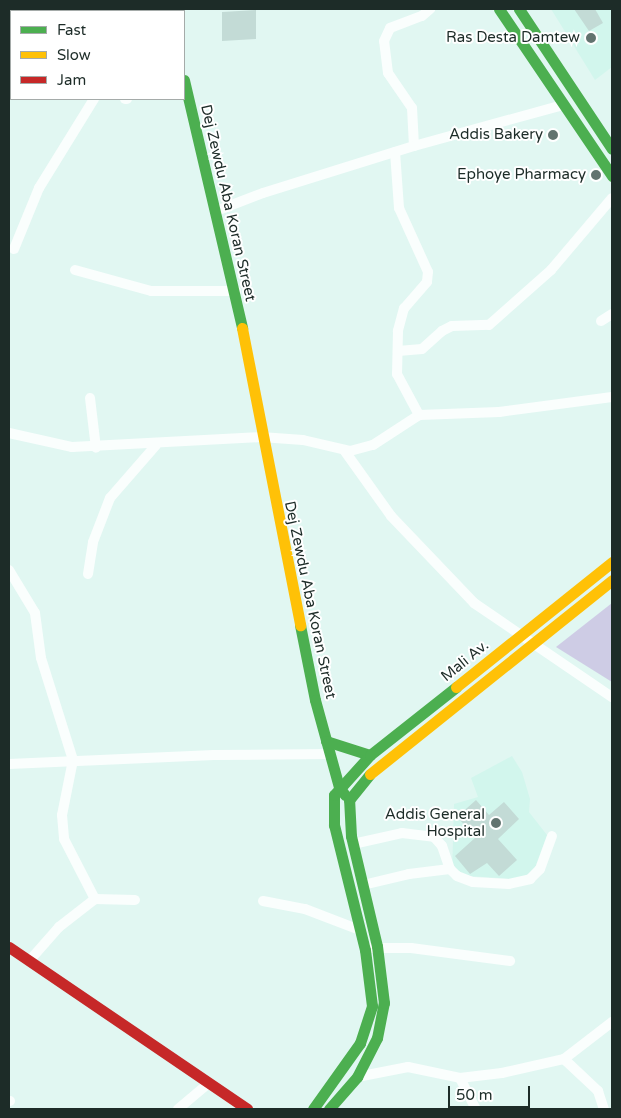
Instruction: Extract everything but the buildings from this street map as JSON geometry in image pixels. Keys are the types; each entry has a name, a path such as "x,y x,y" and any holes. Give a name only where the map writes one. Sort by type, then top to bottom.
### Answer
{"main road":[{"path":"500,9 612,176"},
{"path":"519,9 612,149"},
{"name":"Dej Zewdu Aba Koran Street","path":"185,86 236,291 261,437 326,741 339,787"},
{"name":"Mali Av.","path":"339,787 370,755 612,562"},
{"name":"Mali Av.","path":"349,800 368,776 612,580"},
{"path":"326,741 370,755"},
{"path":"313,1109 334,1085 366,1031 372,1006 365,950 334,825 332,800 339,787 349,800 353,844 377,946 384,1016 377,1038 357,1077 329,1109"},
{"path":"9,947 247,1109"}],"street":[{"path":"414,146 412,108 388,73 384,41 390,28 422,16 430,9"},
{"path":"14,249 39,188 93,100"},
{"path":"216,210 263,193 414,146 563,105"},
{"path":"395,152 399,208 428,272 427,282 404,308 398,331 397,374 400,384 419,415"},
{"path":"398,351 422,350 442,331 452,326 489,325 551,270 612,198"},
{"path":"75,270 145,291 236,291"},
{"path":"601,321 612,314"},
{"path":"9,433 54,445 96,448 261,437 302,440 347,451 365,448 419,415 499,412 612,397"},
{"path":"90,398 96,448"},
{"path":"88,574 93,542 110,498 156,445"},
{"path":"347,451 391,516 446,576 481,609 534,642 612,697"},
{"path":"9,570 35,614 41,658 73,760 62,826 67,847 95,899"},
{"path":"9,764 73,760 330,754"},
{"path":"353,844 402,833 434,837 442,846 450,869 457,876 472,882 510,884 530,879 540,869 552,836"},
{"path":"363,885 409,874 450,869"},
{"path":"30,960 59,927 95,899 136,900"},
{"path":"263,901 305,910 360,930"},
{"path":"365,950 377,946 510,962"},
{"path":"357,1077 408,1068 460,1078 502,1073 564,1058 612,1022"},
{"path":"564,1058 598,1090 604,1109"},
{"path":"460,1078 476,1109"},
{"path":"178,1109 209,1083"}],"shaded area":[{"name":"Ras Desta Damtew","path":"551,9 612,9 612,67 595,80"},
{"path":"612,603 612,682 556,647"},
{"name":"Addis General Hospital","path":"512,756 522,772 530,799 529,812 547,835 546,862 527,880 452,875 454,804 478,797 471,778"}],"traffic: fast":[{"path":"499,9 612,176"},
{"path":"519,9 612,149"},
{"path":"185,84 242,328"},
{"path":"300,625 315,700 339,787 345,795"},
{"path":"313,1109 360,1043 372,1006 365,950 334,825 334,795 370,755 456,687"},
{"path":"326,741 370,755"},
{"path":"329,1109 357,1077 377,1038 384,1003 377,946 351,836 349,800 370,774"}],"traffic: slow":[{"path":"242,328 300,625"},
{"path":"456,687 612,562"},
{"path":"370,774 612,580"}],"traffic: jam":[{"path":"9,947 247,1109"}],"place":[{"name":"Ras Desta Damtew","path":"591,38"},
{"name":"Addis Bakery","path":"553,135"},
{"name":"Ephoye Pharmacy","path":"596,175"},
{"name":"Addis General Hospital","path":"496,823"}]}
